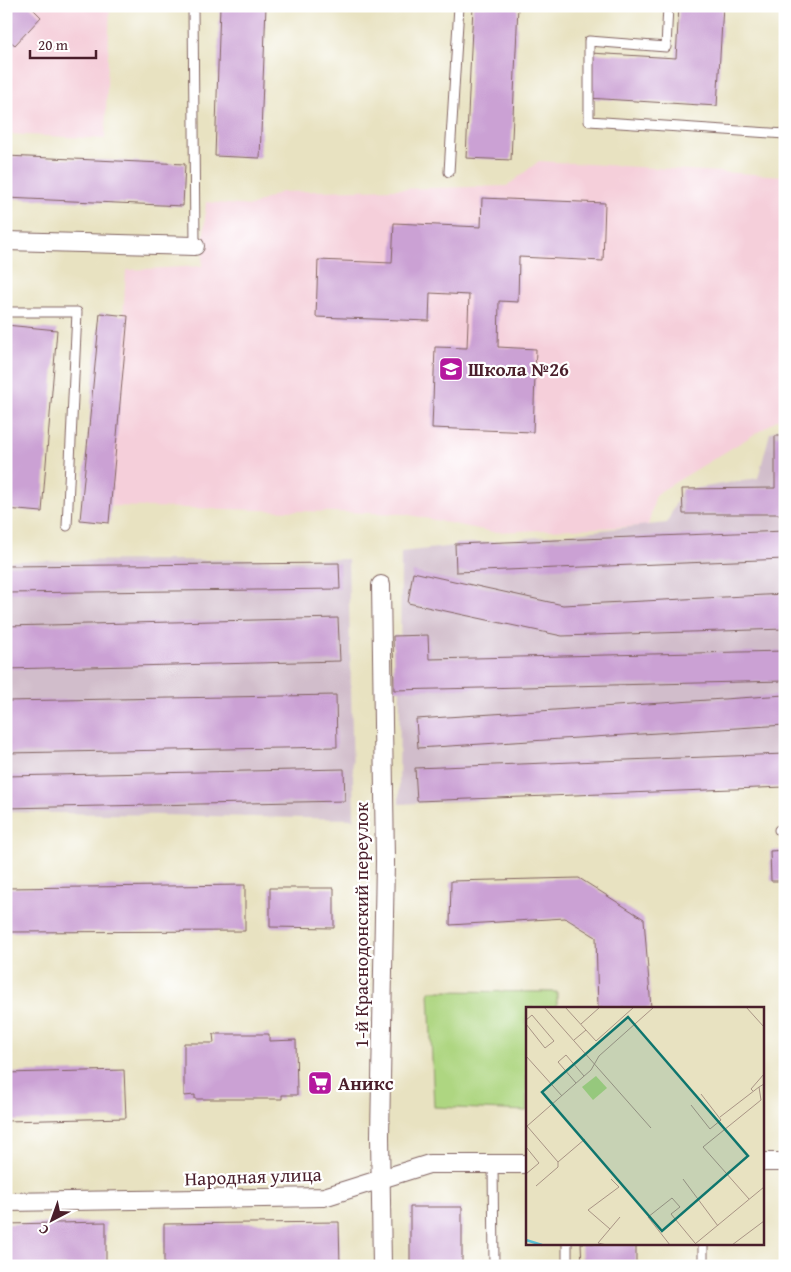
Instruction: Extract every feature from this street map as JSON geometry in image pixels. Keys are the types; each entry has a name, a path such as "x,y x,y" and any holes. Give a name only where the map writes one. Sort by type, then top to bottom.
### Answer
{"street":[{"path":"6,241 194,246"},
{"name":"1-й Краснодонский переулок","path":"381,585 385,861 380,1180 382,1266"},
{"path":"764,1162 785,1162"},
{"name":"Народная улица","path":"6,1202 324,1197 429,1164 526,1164"}],"lane":[{"path":"193,6 194,246"},
{"path":"449,172 459,6"},
{"path":"668,6 666,47 589,41 589,121 785,134"},
{"path":"6,312 77,312 68,526"},
{"path":"493,1164 494,1266"},
{"path":"567,1266 568,1244"},
{"path":"703,1244 703,1266"}],"shaded area":[{"path":"6,6 110,6 105,139 6,134"},
{"name":"Школа №26","path":"539,161 785,176 785,321 780,417 656,494 648,526 493,532 405,514 111,506 126,270 202,266 206,202 251,206 281,192 507,186"},
{"path":"785,425 785,786 399,804 401,552 667,523 681,491 758,478 770,433"},
{"path":"348,559 354,819 6,812 6,561"}],"green space":[{"path":"429,991 557,992 557,1007 526,1007 526,1111 434,1107"}],"building":[{"path":"6,6 30,6 41,17 15,45 6,38"},
{"path":"220,6 266,6 260,158 215,156"},
{"path":"473,6 518,6 511,160 466,158"},
{"path":"679,6 723,6 717,106 587,98 590,53 676,58"},
{"path":"6,156 185,164 183,206 6,198"},
{"path":"482,198 605,203 603,261 519,257 518,302 499,301 498,347 536,349 533,432 432,428 435,347 467,348 469,295 430,293 429,321 316,317 318,260 392,263 394,223 481,227"},
{"path":"100,313 128,316 109,523 80,520"},
{"path":"6,325 57,330 42,512 6,509"},
{"path":"775,436 785,436 785,514 683,514 682,489 775,488"},
{"path":"785,531 785,559 456,572 455,544"},
{"path":"339,563 340,589 6,593 6,566"},
{"path":"413,572 563,605 785,594 785,629 562,636 408,603"},
{"path":"338,618 340,661 6,669 6,626"},
{"path":"428,635 429,659 785,651 785,681 394,690 393,636"},
{"path":"336,695 337,747 6,753 6,701"},
{"path":"785,695 785,725 418,748 416,719"},
{"path":"785,754 785,787 417,801 415,768"},
{"path":"344,769 345,801 6,808 6,776"},
{"path":"785,850 785,881 771,881 770,851"},
{"path":"579,878 644,919 651,1007 598,1007 596,937 565,918 450,925 451,881"},
{"path":"245,885 245,931 6,932 6,888"},
{"path":"270,888 334,888 334,928 270,927"},
{"path":"213,1034 269,1034 269,1041 296,1040 297,1095 282,1095 282,1099 195,1099 195,1095 184,1096 184,1043 214,1043"},
{"path":"124,1070 126,1118 6,1121 6,1073"},
{"path":"410,1207 462,1207 462,1266 410,1266"},
{"path":"106,1222 106,1266 6,1266 6,1224"},
{"path":"339,1222 340,1266 164,1266 164,1224"},
{"path":"581,1244 636,1244 636,1266 582,1266"}],"place":[{"name":"Школа №26","path":"451,369"},
{"name":"Аникс","path":"320,1083"}]}
